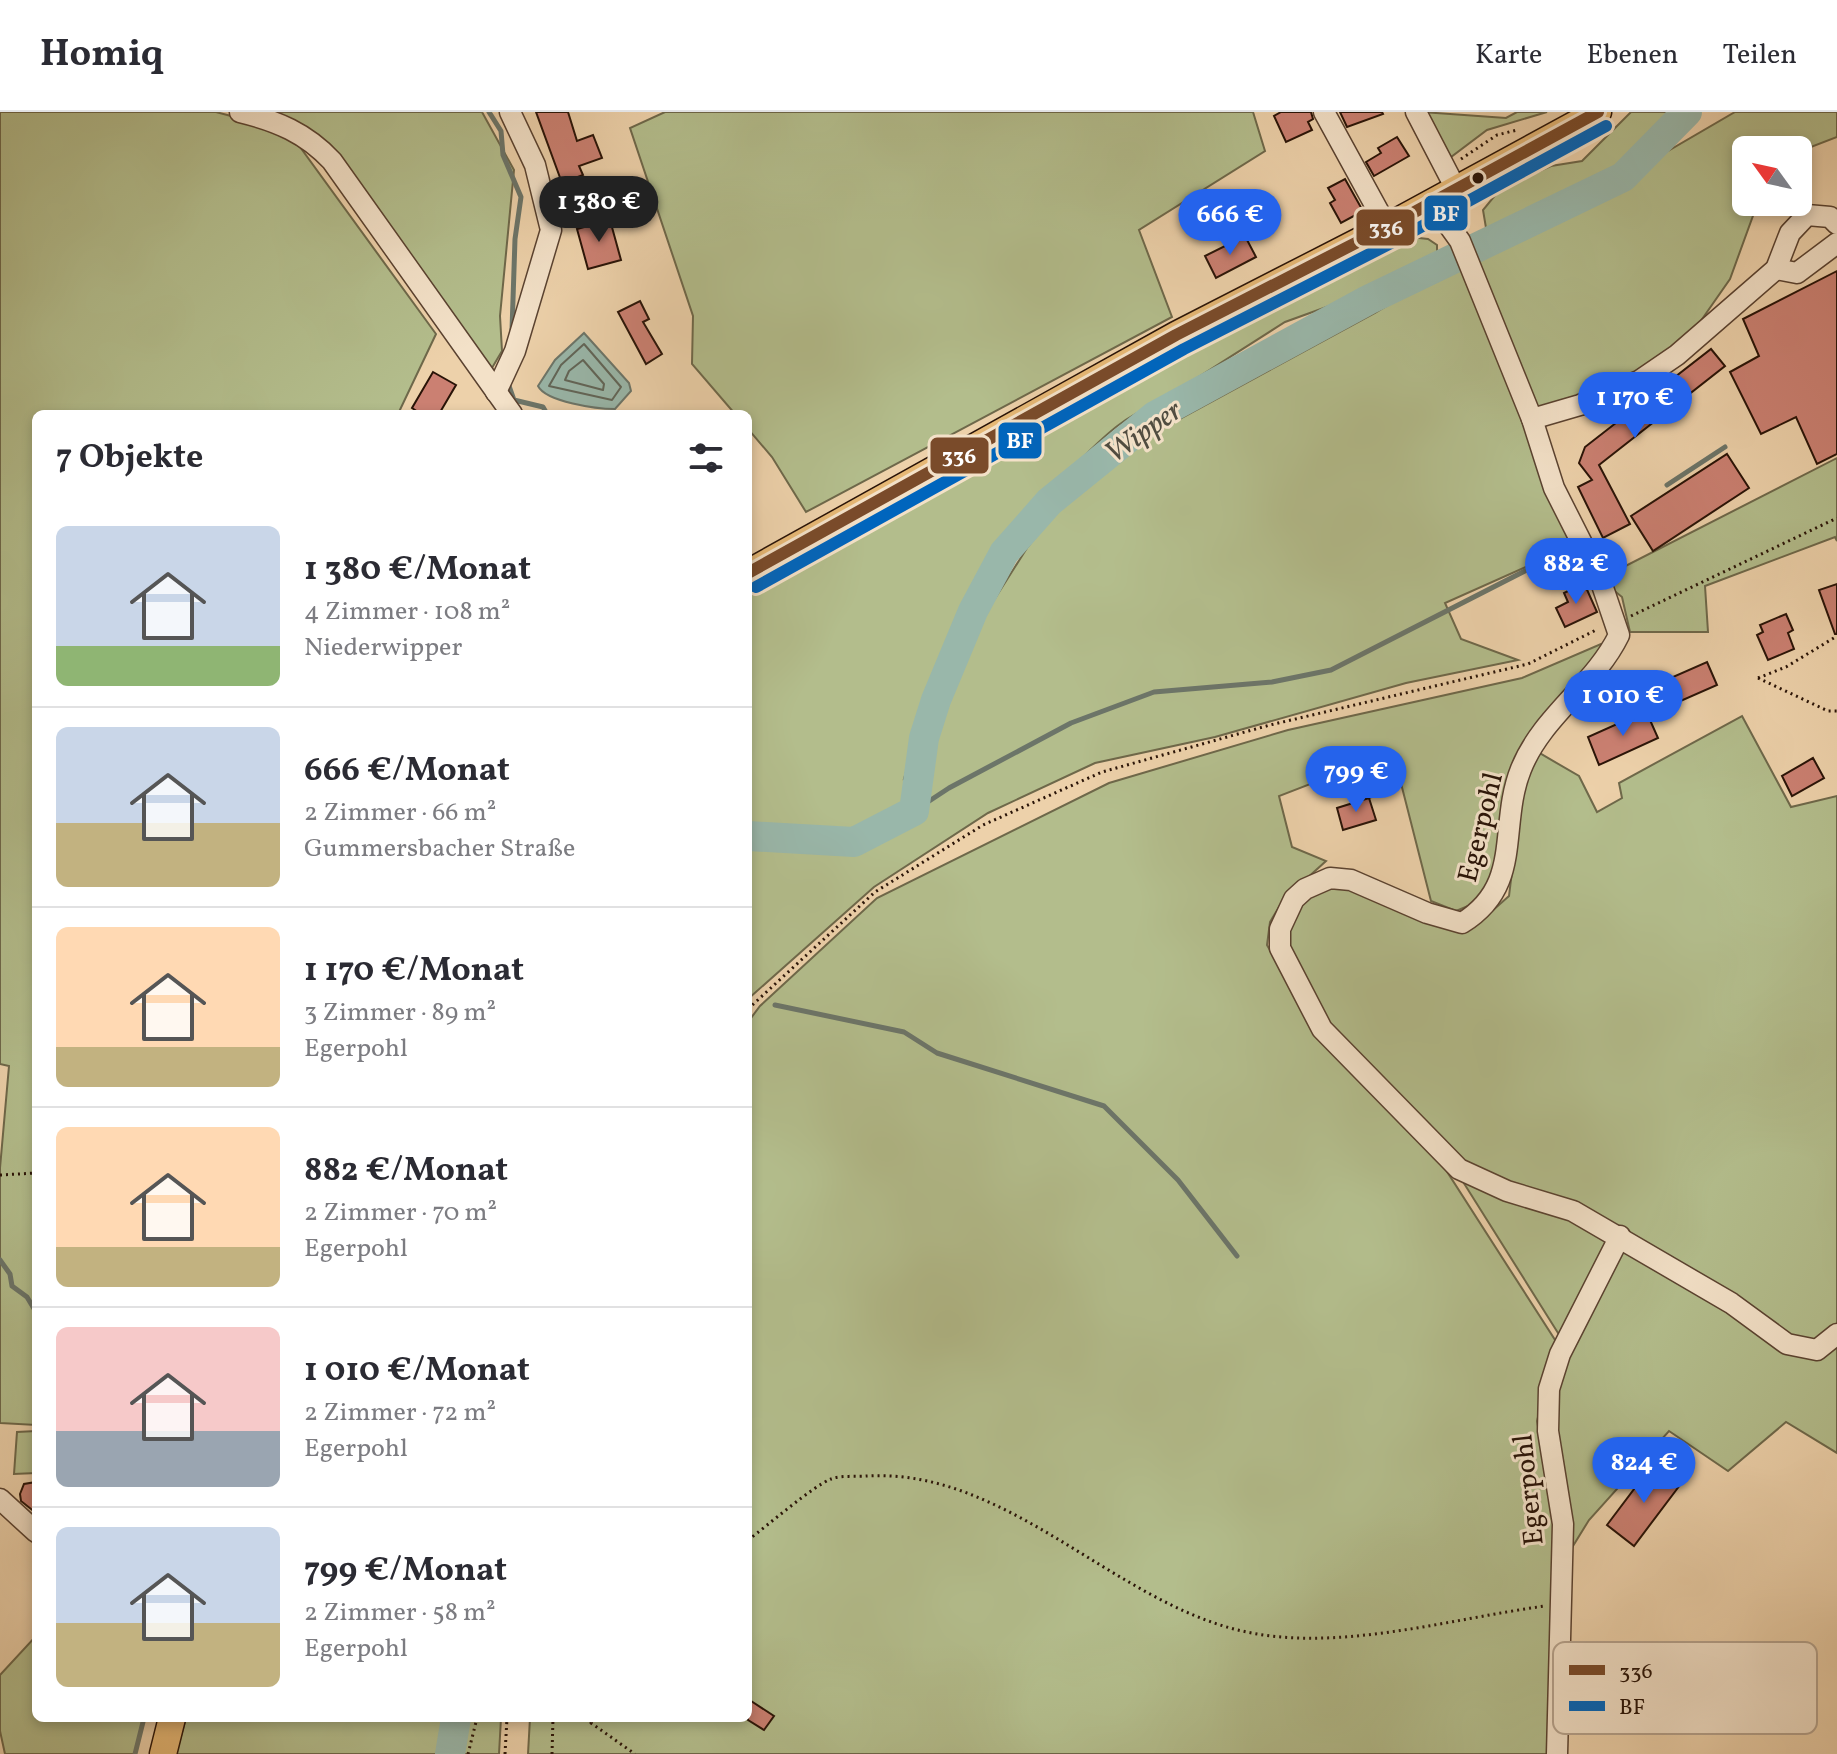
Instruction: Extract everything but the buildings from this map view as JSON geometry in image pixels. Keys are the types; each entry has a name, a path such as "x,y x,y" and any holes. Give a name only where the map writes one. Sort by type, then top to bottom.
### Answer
{"main road":[{"path":"752,571 1176,335 1387,227 1598,112"},
{"path":"163,1754 171,1722"}],"street":[{"path":"240,112 286,125 320,148 509,410"},
{"path":"496,392 515,351 551,230 535,165 510,112"},
{"path":"1324,112 1387,227"},
{"path":"1416,112 1456,189"},
{"path":"1432,202 1460,241 1532,419 1554,488 1600,579 1615,621"},
{"path":"1532,419 1580,405 1639,381 1677,355 1776,269 1790,233 1807,215 1830,217 1837,224"},
{"path":"1776,269 1797,273 1837,243"},
{"name":"Egerpohl","path":"1615,621 1619,635 1612,648 1532,744 1519,773 1504,868 1496,894 1479,913 1462,923 1427,913 1351,880 1330,878 1305,889 1294,899 1280,929 1280,948 1322,1029 1459,1169 1507,1191 1573,1211 1620,1236 1731,1303 1787,1344 1817,1350 1837,1334"},
{"name":"Egerpohl","path":"1560,1642 1563,1524 1548,1431 1549,1389 1560,1354 1620,1236"},
{"path":"0,1499 32,1528"},
{"name":"Egerpohl","path":"1557,1754 1558,1734"}],"path":[{"path":"752,1005 875,892 997,819 1102,772 1270,725 1528,664 1837,518"},
{"path":"1837,636 1786,667 1758,678 1828,711 1837,711"},
{"path":"0,1175 32,1173"},
{"path":"752,1537 832,1478 893,1475 951,1488 1057,1536 1171,1607 1239,1631 1317,1640 1561,1604"},
{"path":"468,1754 476,1722"},
{"path":"505,1754 507,1722"},
{"path":"552,1754 553,1722"},
{"path":"592,1722 635,1754"}],"green space":[{"path":"0,112 216,112 265,125 300,147 436,334 400,410 32,410 32,1425 0,1423 0,1168 9,1066 0,1064"},
{"path":"271,112 482,112 514,170 500,316 502,351 489,373 322,139"},
{"path":"665,112 1253,112 1265,151 1139,230 1172,317 806,512 772,457 752,434 752,410 732,410 692,364 693,316 630,128"},
{"path":"1422,112 1506,118 1517,112 1547,112 1487,130 1451,157"},
{"path":"1631,112 1675,112 1663,117 1621,165 1493,233 1486,228 1483,210 1501,188 1551,166 1582,161"},
{"path":"1735,112 1837,112 1837,137 1812,147 1812,136 1732,136 1732,216 1753,216 1730,279 1677,355 1532,419 1582,542 1445,603 1461,639 1518,660 1406,683 1215,737 1095,763 988,813 874,887 752,995 752,583 1273,300 1410,237 1428,239 1437,245 1437,256 1368,292 1285,322 1153,406 1132,416 1106,435 1047,493 991,566 950,646 904,779 929,776 933,734 980,622 1027,548 1065,500 1163,428 1375,313 1467,258 1517,239"},
{"path":"1837,458 1837,541 1835,537 1705,586 1708,632 1630,632 1622,597 1600,579"},
{"path":"1601,644 1605,650 1543,718 1487,888 1473,904 1456,911 1431,901 1393,752 1279,796 1292,847 1326,861 1284,899 1270,922 1267,945 1317,1032 1426,1139 1557,1343 1537,1421 1555,1526 1550,1754 528,1754 530,1722 752,1722 752,1017 760,1006 877,898 1109,783 1288,730 1522,678"},
{"path":"1742,716 1791,807 1837,796 1837,1453 1786,1422 1728,1471 1669,1431 1589,1520 1573,1546 1559,1472 1555,1426 1556,1402 1570,1352 1433,1134 1331,1026 1287,948 1288,920 1313,893 1345,883 1482,920 1509,896 1524,773 1536,751 1579,776 1597,812 1622,798 1619,783"},
{"path":"32,1431 32,1473 14,1474 17,1432"},
{"path":"32,1640 32,1722 143,1722 135,1754 5,1754 0,1731 0,1675"},
{"path":"185,1722 501,1722 499,1754 176,1754"}],"water":[{"path":"584,333 629,383 631,391 615,409 561,400 543,392 538,386 555,360"}],"waterway":[{"path":"489,112 501,131 503,155 521,197 515,239 512,330"},
{"name":"Wipper","path":"752,836 854,842 914,811 924,738 936,700 973,611 1004,553 1049,502 1155,416 1368,300 1623,177 1687,112"},
{"path":"508,383 514,400 545,410"},
{"path":"1667,485 1725,447"},
{"path":"914,811 949,788 1071,723 1154,692 1272,682 1331,670 1564,551"},
{"path":"775,1005 904,1032 937,1053 1104,1106 1178,1180 1237,1256"},
{"path":"0,1260 10,1274 12,1286 27,1297 32,1305"},
{"path":"135,1754 143,1722"},
{"name":"Wipper","path":"450,1754 455,1722"}],"transit line":[{"name":"336","path":"752,571 1176,335 1387,227 1598,112"},
{"name":"BF","path":"756,587 1184,349 1395,241 1606,126"}]}
